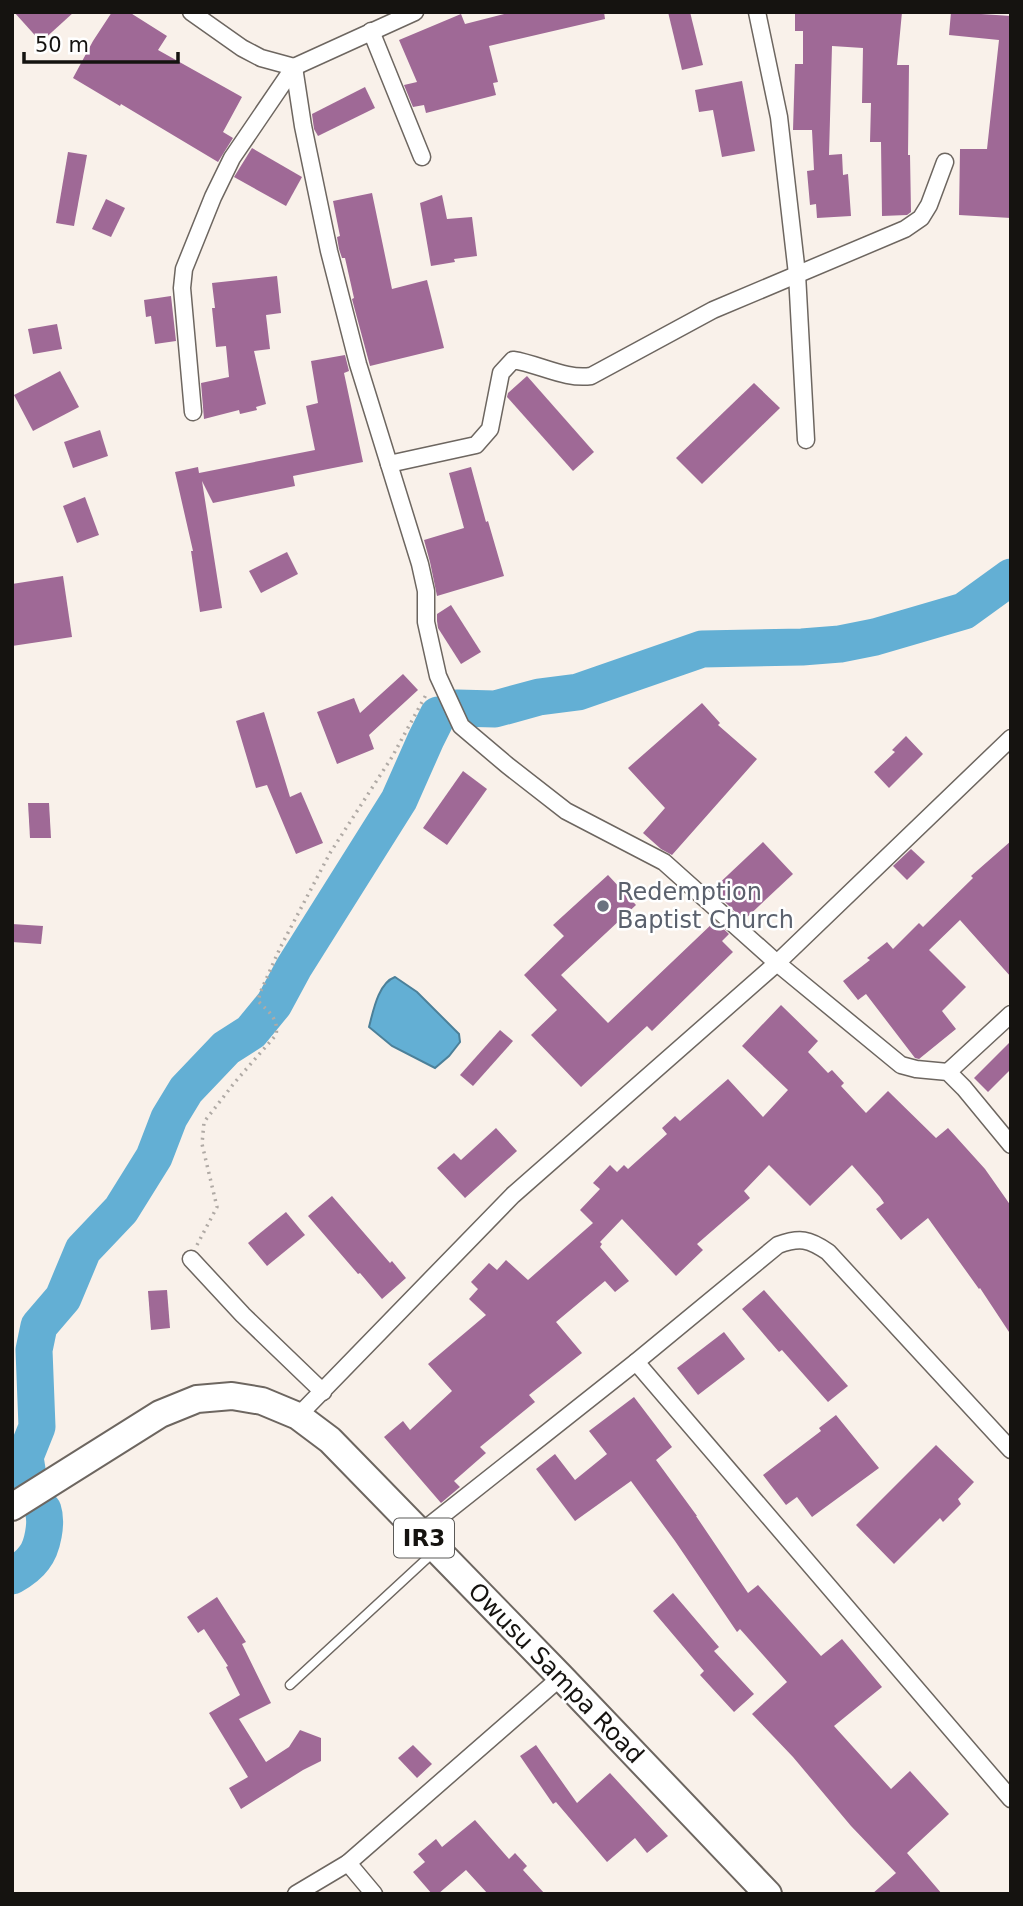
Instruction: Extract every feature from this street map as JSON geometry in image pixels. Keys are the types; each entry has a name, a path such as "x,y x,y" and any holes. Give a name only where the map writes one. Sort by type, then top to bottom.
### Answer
{"main road":[{"name":"Owusu Sampa Road","path":"12,1507 160,1414 197,1399 232,1396 262,1401 298,1416 330,1440 768,1894"}],"street":[{"path":"191,12 242,48 261,58 294,67"},
{"path":"193,412 182,288 184,270 232,158 294,67 415,12"},
{"path":"757,12 779,117 797,274 806,440"},
{"path":"371,31 422,157"},
{"path":"294,67 303,127 329,251 358,364 420,564 426,591 426,622 438,676 461,726 566,811 664,862 776,963 901,1065 948,1072 1011,1145"},
{"path":"389,464 476,445 490,429 501,373 513,360 579,378 591,376 713,310 905,229 921,218 929,205 945,162"},
{"path":"298,1416 513,1195 776,963 1011,738"},
{"path":"948,1072 1011,1014"},
{"path":"428,1542 636,1362 778,1245 793,1239 811,1241 828,1252 1011,1450"},
{"path":"191,1259 243,1315 323,1392"},
{"path":"636,1362 1011,1799"},
{"path":"296,1894 348,1863 561,1677"},
{"path":"348,1863 374,1894"}],"lane":[{"path":"289,1685 428,1542"}],"path":[{"path":"191,1259 217,1207 202,1144 204,1122 276,1035 274,1017 258,1001 280,948 330,853 392,757 438,676"}],"water":[{"path":"395,977 417,992 459,1034 460,1042 435,1068 392,1046 369,1027 380,992 389,980"}],"building":[{"path":"14,12 74,12 41,42"},
{"path":"112,12 129,12 167,36 158,50 242,97 223,132 233,138 218,162 73,78"},
{"path":"512,12 604,12 605,19 489,46 498,82 493,83 496,95 426,113 424,105 413,107 404,85 417,82 399,40 461,14 465,24"},
{"path":"668,12 690,12 703,65 682,70"},
{"path":"902,12 897,65 909,65 908,155 911,212 907,215 882,216 881,142 870,142 871,103 862,103 863,48 832,46 829,155 842,154 843,175 848,174 851,216 817,218 816,204 810,205 807,171 814,170 812,130 793,130 795,64 803,64 803,31 795,31 795,13"},
{"path":"951,12 1011,16 1011,218 959,215 960,149 987,149 999,40 949,35"},
{"path":"742,81 755,151 722,157 713,110 699,112 695,90"},
{"path":"365,87 375,108 318,136 312,114"},
{"path":"252,148 302,177 286,206 234,177"},
{"path":"68,152 87,155 74,226 56,223"},
{"path":"372,193 392,289 427,280 444,348 370,366 352,299 354,298 345,258 342,258 339,249 337,237 340,236 333,201"},
{"path":"442,195 447,219 472,217 477,256 431,266 420,203"},
{"path":"106,199 125,208 111,237 92,229"},
{"path":"277,276 281,313 266,315 270,349 254,351 266,404 256,407 257,410 240,414 239,410 204,419 201,383 229,377 226,346 216,347 212,283"},
{"path":"171,296 176,341 155,344 151,316 146,317 144,300"},
{"path":"57,324 62,349 33,354 28,329"},
{"path":"345,355 349,371 344,373 363,462 293,476 295,486 213,503 202,481 222,608 200,612 193,551 175,472 198,467 199,473 315,450 306,406 318,403 311,361"},
{"path":"60,371 79,407 33,431 14,395"},
{"path":"527,376 594,452 573,471 507,397"},
{"path":"754,383 780,408 702,484 676,458"},
{"path":"100,430 108,456 73,468 64,442"},
{"path":"471,467 504,576 437,596 424,540 464,528 449,473"},
{"path":"85,497 99,535 77,543 63,506"},
{"path":"287,552 298,574 261,593 249,571"},
{"path":"63,576 72,637 12,646 12,584"},
{"path":"451,605 481,652 461,664 438,628 437,614"},
{"path":"403,674 418,690 369,735 374,749 337,764 317,712 354,698 360,713"},
{"path":"702,703 720,723 718,725 757,759 672,855 643,833 665,808 628,768"},
{"path":"264,712 290,797 301,792 323,843 296,854 267,785 256,788 236,721"},
{"path":"906,736 923,754 889,788 874,772 895,752 892,750"},
{"path":"463,771 487,789 447,845 423,828"},
{"path":"28,803 49,803 51,838 30,838"},
{"path":"1011,841 1011,977 960,920 929,950 966,987 942,1011 956,1029 919,1059 915,1058 866,994 858,1000 843,981 870,960 867,958 887,942 893,949 919,923 923,927 973,878 971,876"},
{"path":"763,842 793,874 744,920 712,890"},
{"path":"911,849 925,862 907,880 893,866"},
{"path":"608,875 636,905 561,975 608,1023 715,921 729,934 722,941 733,952 652,1031 647,1026 581,1087 531,1035 557,1010 524,975 564,936 553,925"},
{"path":"12,924 43,926 41,944 12,942"},
{"path":"781,1005 818,1041 808,1052 828,1073 832,1070 844,1083 841,1086 866,1113 888,1091 936,1138 948,1128 985,1169 1011,1206 1011,1335 928,1218 901,1240 876,1209 884,1203 852,1165 810,1206 769,1165 744,1191 750,1198 697,1244 703,1250 676,1276 622,1219 600,1242 600,1247 629,1281 615,1292 605,1281 556,1322 582,1353 529,1395 535,1402 480,1447 486,1453 454,1481 460,1487 441,1503 384,1437 403,1421 410,1430 452,1391 428,1364 486,1315 469,1299 478,1289 471,1282 489,1263 497,1270 506,1260 528,1280 593,1223 580,1210 600,1189 593,1183 610,1165 617,1172 624,1165 628,1169 667,1134 662,1128 675,1116 680,1121 728,1079 763,1117 788,1090 742,1046"},
{"path":"500,1030 513,1041 473,1086 460,1075"},
{"path":"1011,1041 1011,1069 988,1092 974,1078"},
{"path":"496,1128 517,1151 465,1198 437,1168 454,1153 461,1160"},
{"path":"332,1196 406,1278 382,1299 308,1216"},
{"path":"286,1212 305,1235 267,1266 248,1243"},
{"path":"167,1290 170,1328 151,1330 148,1291"},
{"path":"764,1290 848,1386 828,1402 742,1309"},
{"path":"724,1332 745,1359 698,1395 677,1368"},
{"path":"634,1397 672,1447 656,1460 748,1593 758,1585 821,1656 842,1639 882,1687 834,1726 891,1789 910,1771 949,1814 907,1853 942,1894 872,1894 896,1873 752,1714 787,1682 740,1629 737,1632 631,1481 575,1521 536,1469 555,1454 575,1480 607,1454 589,1431"},
{"path":"836,1415 879,1468 812,1517 797,1497 786,1505 763,1475 821,1431 819,1428"},
{"path":"936,1445 974,1482 958,1499 961,1504 943,1522 940,1518 894,1564 856,1525"},
{"path":"673,1593 719,1647 714,1651 754,1694 734,1712 700,1675 704,1671 653,1611"},
{"path":"217,1597 246,1642 242,1644 271,1703 239,1719 266,1762 289,1747 300,1730 321,1738 321,1761 241,1809 229,1788 248,1777 209,1713 240,1695 226,1667 228,1666 204,1629 198,1633 187,1617"},
{"path":"413,1745 432,1764 417,1778 398,1758"},
{"path":"536,1745 577,1803 610,1773 668,1836 647,1853 635,1838 607,1862 556,1802 553,1804 520,1756"},
{"path":"475,1820 509,1859 515,1853 527,1866 523,1870 545,1894 488,1894 466,1870 438,1894 432,1894 413,1872 425,1862 418,1854 436,1839 442,1847"}],"waterway":[{"path":"457,708 495,709 539,697 578,692 702,649 802,647 840,644 875,637 964,611 1011,577"},
{"path":"28,1476 25,1457 37,1427 34,1350 39,1326 63,1298 83,1250 121,1210 154,1157 169,1118 186,1090 226,1048 251,1032 274,1004 294,967 399,800 438,715"},
{"path":"12,1576 27,1566 40,1548 45,1521 43,1510"}],"place":[{"name":"Redemption Baptist Church","path":"603,906"}]}
